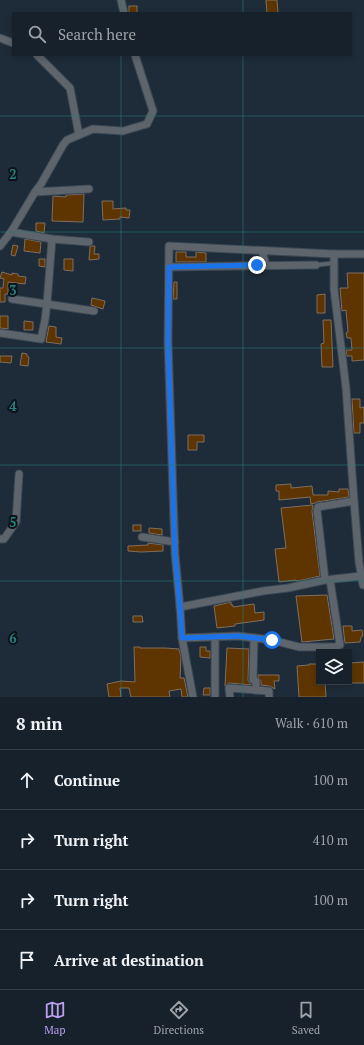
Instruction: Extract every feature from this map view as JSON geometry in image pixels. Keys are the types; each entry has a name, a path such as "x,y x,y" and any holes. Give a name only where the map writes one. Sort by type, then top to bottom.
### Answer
{"street":[{"path":"121,0 124,12"},
{"path":"0,38 12,43"},
{"path":"38,56 70,88 79,135"},
{"path":"0,246 11,232 67,140 93,129 123,131 147,124 153,111 135,56"},
{"path":"35,192 89,189"},
{"path":"11,232 89,242"},
{"path":"0,333 41,339 47,304 52,238"},
{"path":"193,697 182,638 175,542 168,340 169,246 334,254 364,254"},
{"path":"262,251 266,266"},
{"path":"334,254 334,289 346,388 354,501 361,576 364,587"},
{"path":"169,267 316,265"},
{"path":"12,299 94,312"},
{"path":"0,539 4,539 16,522 19,474"},
{"path":"182,638 238,636 272,640 299,647 334,648 340,645 327,580 317,510 318,507 354,501"},
{"path":"142,537 175,542"},
{"path":"180,607 327,580 361,576"},
{"path":"215,637 215,697"},
{"path":"254,638 253,680 256,681 256,690"},
{"path":"230,697 229,688 268,691 269,697"}],"lane":[{"path":"316,265 334,263"}],"building":[{"path":"266,0 277,0 278,12 267,12"},
{"path":"129,6 137,6 137,12 129,12"},
{"path":"84,194 83,222 52,221 53,196 66,197 66,195"},
{"path":"102,201 113,201 113,209 126,208 126,210 130,210 129,218 120,217 120,219 103,220"},
{"path":"36,223 45,223 44,233 36,231"},
{"path":"25,239 41,242 40,253 24,251"},
{"path":"13,245 18,246 15,256 11,255"},
{"path":"91,246 95,246 94,254 99,254 99,259 89,260"},
{"path":"176,252 186,252 186,257 196,257 196,252 206,253 206,262 176,262"},
{"path":"39,259 45,259 45,267 39,266"},
{"path":"64,259 73,259 73,271 64,270"},
{"path":"2,272 12,275 12,273 18,274 18,276 26,277 25,284 8,282 8,294 5,294 5,302 0,302 0,288 3,288 4,279 0,278"},
{"path":"347,273 364,273 364,360 352,361 352,356 347,356 346,350 352,350 351,338 347,338 346,333 348,332 346,310 342,311 340,288 348,288"},
{"path":"174,282 177,282 177,299 173,299"},
{"path":"325,294 325,313 317,313 317,295"},
{"path":"92,298 105,301 103,309 91,305"},
{"path":"0,316 8,316 8,329 0,328"},
{"path":"323,320 331,320 333,367 322,367 321,344 324,343"},
{"path":"24,321 33,322 33,330 24,330"},
{"path":"49,326 56,327 56,337 62,338 61,344 46,342"},
{"path":"22,353 27,354 29,357 28,366 20,365"},
{"path":"0,356 12,356 11,363 0,362"},
{"path":"352,399 360,399 360,408 364,407 364,423 360,423 360,433 354,433"},
{"path":"188,435 204,435 204,442 197,442 197,450 188,450"},
{"path":"291,484 291,488 312,486 313,495 328,495 328,491 339,492 339,489 348,489 349,497 311,504 310,497 279,500 279,491 276,491 276,485"},
{"path":"313,505 312,511 320,576 298,581 279,582 275,549 286,548 281,508"},
{"path":"133,525 141,525 141,531 133,531"},
{"path":"149,528 162,529 162,535 149,533"},
{"path":"148,543 163,545 163,551 128,551 128,546 148,545"},
{"path":"327,595 334,639 302,642 296,596"},
{"path":"231,602 233,607 254,604 255,613 264,612 264,620 217,628 214,606"},
{"path":"133,616 142,616 143,622 133,622"},
{"path":"343,626 352,626 352,631 362,630 363,636 361,637 360,642 345,643"},
{"path":"134,647 179,649 181,657 180,678 184,678 188,697 182,697 181,689 169,691 170,697 131,697 129,688 120,688 121,697 109,697 107,684 121,681 135,682"},
{"path":"200,647 206,647 206,651 210,651 210,658 200,657"},
{"path":"227,648 249,649 248,680 251,685 229,683 225,686"},
{"path":"364,662 364,683 352,683 352,663"},
{"path":"316,664 316,685 325,685 326,697 299,697 297,666"},
{"path":"258,675 279,675 279,681 274,681 275,689 270,686 261,685"},
{"path":"204,688 210,688 210,695 203,695"}],"route":[{"path":"257,265 169,267 168,340 175,554 182,638 238,636 272,640"}]}
